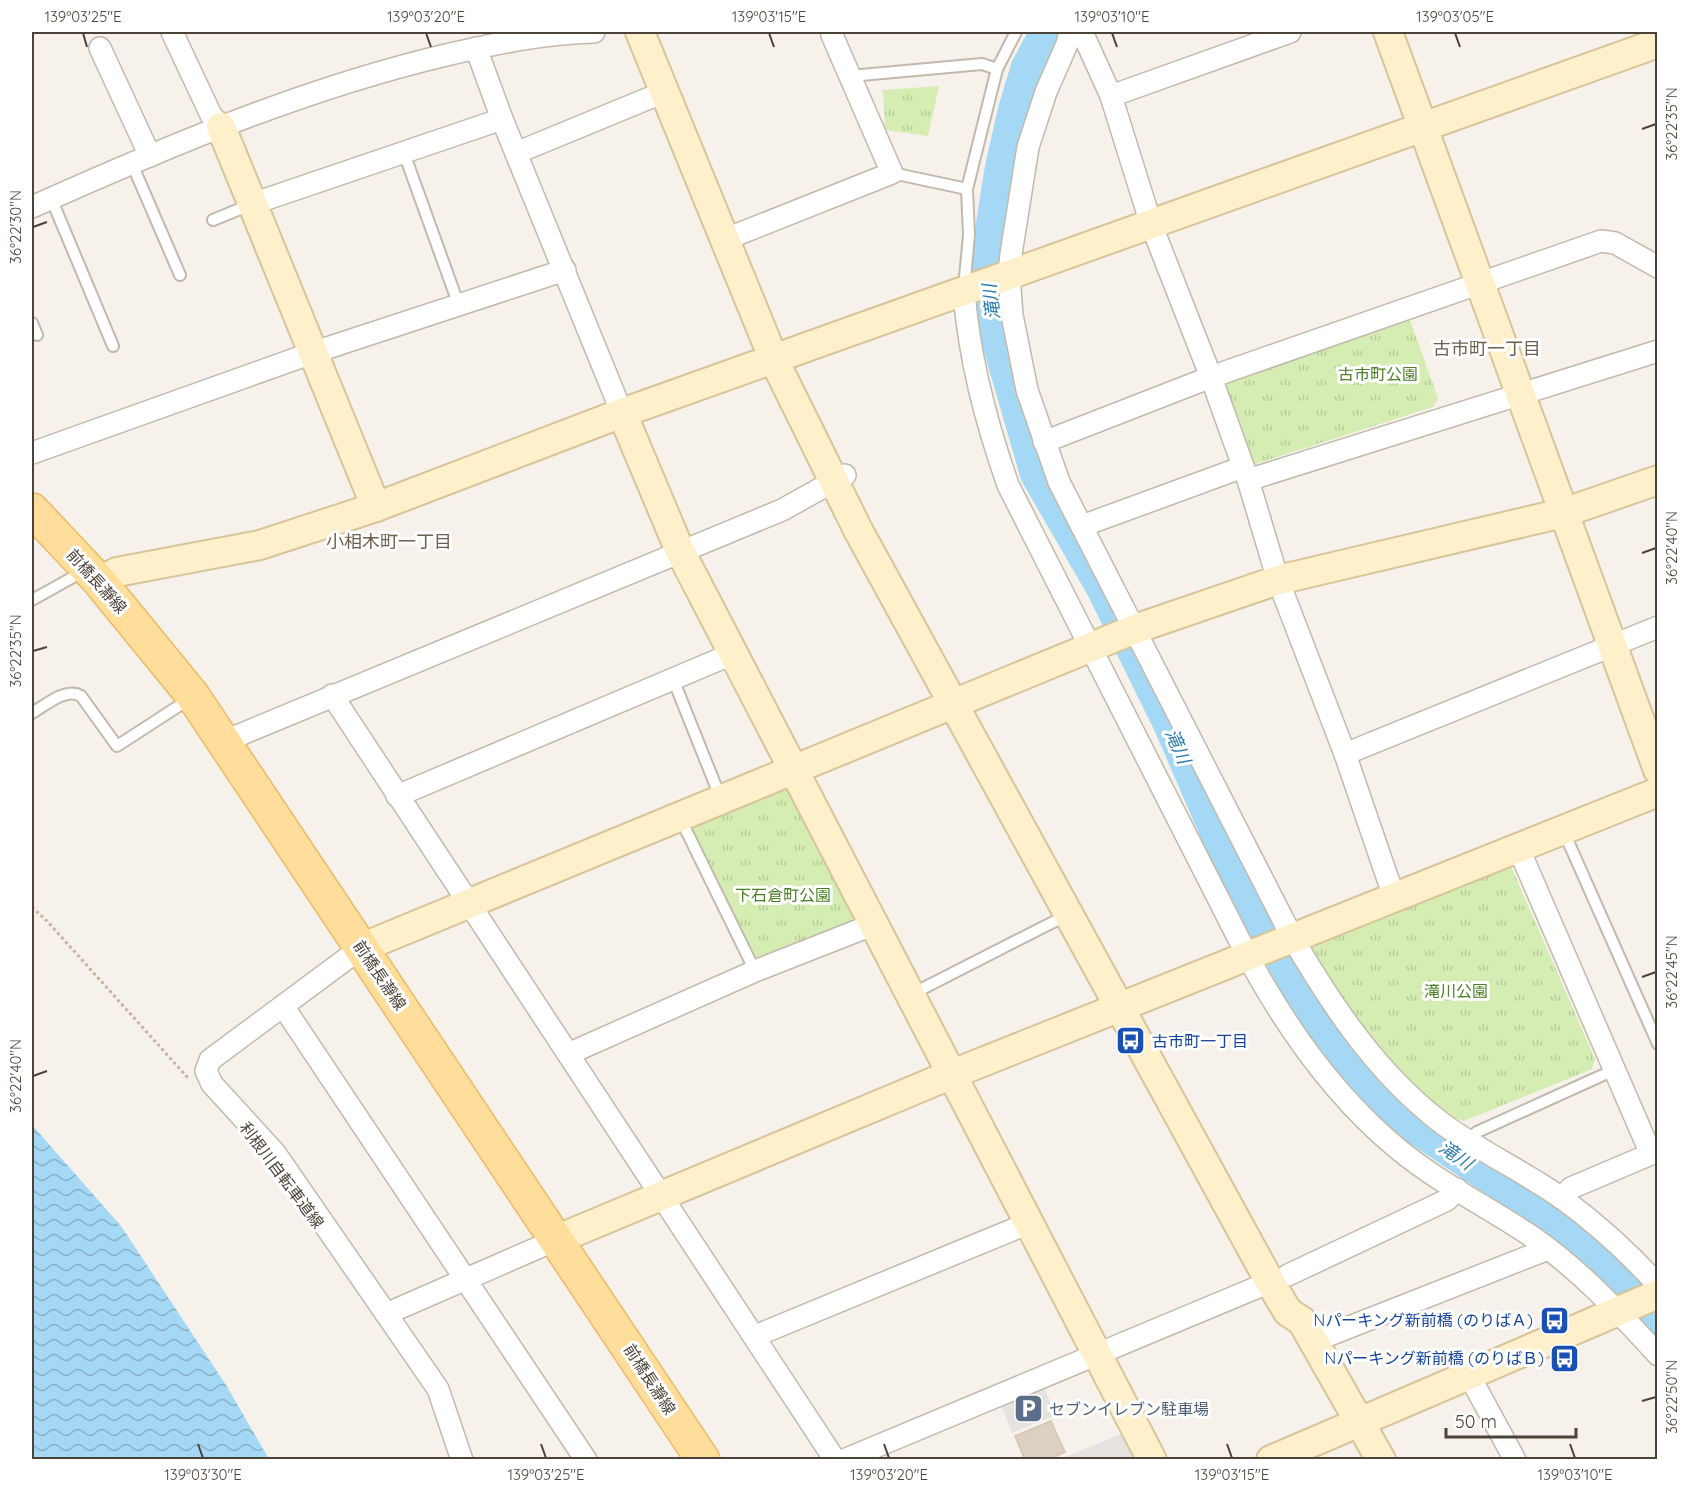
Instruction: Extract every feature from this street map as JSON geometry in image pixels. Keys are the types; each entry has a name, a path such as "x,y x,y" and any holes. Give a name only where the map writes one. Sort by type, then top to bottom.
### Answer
{"main road":[{"name":"前橋長瀞線","path":"32,510 93,575 194,696 558,1239 703,1460"}],"street":[{"path":"172,32 211,115 222,127 376,507"},
{"path":"32,207 222,127 366,76 476,48 566,32 594,32"},
{"path":"640,32 774,360 841,478 858,530 961,701 1129,1004 1279,1279 1288,1312 1308,1331 1381,1460"},
{"path":"726,239 892,173 832,35 833,32"},
{"path":"1070,32 1067,45 1046,92 1028,147 1006,276 1020,357 1032,408 1059,482 1292,937 1331,1002 1376,1060 1421,1105 1467,1140 1561,1198 1616,1243 1658,1285"},
{"path":"1082,32 1111,96 1151,224 1211,377 1245,474 1278,580 1345,754 1394,897"},
{"path":"1111,96 1290,32"},
{"path":"1388,32 1421,128 1482,284 1563,513 1658,770"},
{"path":"93,575 201,558 261,545 376,507 622,413 1658,43"},
{"path":"100,48 141,160"},
{"path":"476,48 502,119 680,551 792,771 1152,1460"},
{"path":"516,153 664,92"},
{"path":"252,204 502,119"},
{"path":"1044,442 1211,377 1601,241 1615,243 1658,267"},
{"path":"32,453 312,353 458,303 566,270"},
{"path":"967,290 974,370 993,441 1008,485 1093,646 1247,955 1289,1025 1343,1094 1398,1149 1548,1250 1620,1310 1658,1355"},
{"path":"1082,526 1245,474 1522,395 1658,351"},
{"path":"225,741 782,510 841,478"},
{"path":"462,1460 438,1389 275,1153 207,1077 206,1071 210,1060 361,948 1093,646 1278,580 1563,513 1658,480"},
{"path":"1345,754 1658,627"},
{"path":"397,796 732,654"},
{"path":"332,695 466,903 835,1460"},
{"path":"961,701 1070,913 1129,1004"},
{"path":"386,1314 464,1278 950,1075 1658,792"},
{"path":"1518,847 1614,1070 1654,1153 1571,1188 1561,1198"},
{"path":"568,1054 755,971 872,925"},
{"path":"283,1006 586,1460"},
{"path":"844,1460 1279,1279 1447,1200 1457,1189"},
{"path":"755,1336 1029,1223"},
{"path":"1308,1331 1548,1250"},
{"path":"1271,1460 1658,1294"},
{"path":"1469,1375 1515,1460"}],"lane":[{"path":"967,290 969,235 967,189 998,69 1016,32"},
{"path":"850,76 982,64 998,69"},
{"path":"404,153 458,303"},
{"path":"141,160 180,275"},
{"path":"892,173 967,189"},
{"path":"51,198 113,346"},
{"path":"213,220 252,204"},
{"path":"32,323 37,335"},
{"path":"32,600 93,575"},
{"path":"673,679 721,799"},
{"path":"32,713 64,694 74,693 81,696 117,746 194,696"},
{"path":"680,817 755,971"},
{"path":"1563,830 1658,1044"},
{"path":"910,995 1070,913"},
{"path":"1467,1140 1477,1132 1614,1070"}],"path":[{"path":"32,907 195,1086"}],"green space":[{"path":"939,86 928,136 885,130 883,90"},
{"name":"古市町公園","path":"1401,315 1410,320 1438,398 1433,407 1255,464 1246,460 1219,389 1224,380"},
{"name":"下石倉町公園","path":"777,788 787,789 853,915 850,925 764,960 754,957 692,829 694,823"},
{"name":"滝川公園","path":"1509,862 1595,1059 1592,1069 1464,1121 1439,1111 1416,1094 1393,1072 1353,1020 1306,943"}],"shaded area":[{"name":"セブンイレブン駐車場","path":"1043,1385 1056,1415 1012,1433 1000,1402"},
{"name":"セブンイレブン駐車場","path":"1124,1433 1138,1460 1058,1460"}],"water":[{"path":"32,1125 121,1226 226,1385 269,1459 32,1459"}],"building":[{"path":"1051,1421 1065,1452 1048,1460 1025,1460 1015,1436"}],"waterway":[{"name":"滝川","path":"1046,32 1027,67 1014,110 1001,167 987,255 988,308 1036,474 1102,588 1170,726 1229,863 1319,1028 1362,1084 1399,1117 1532,1206 1590,1252 1658,1321"}],"place":[{"name":"古市町一丁目","path":"1131,1041"},
{"name":"Nパーキング新前橋 (のりばＡ)","path":"1554,1320"},
{"name":"Nパーキング新前橋 (のりばＢ)","path":"1565,1358"},
{"name":"セブンイレブン駐車場","path":"1028,1409"}],"district":[{"name":"古市町一丁目","path":"1487,348"},
{"name":"小相木町一丁目","path":"389,541"}]}
